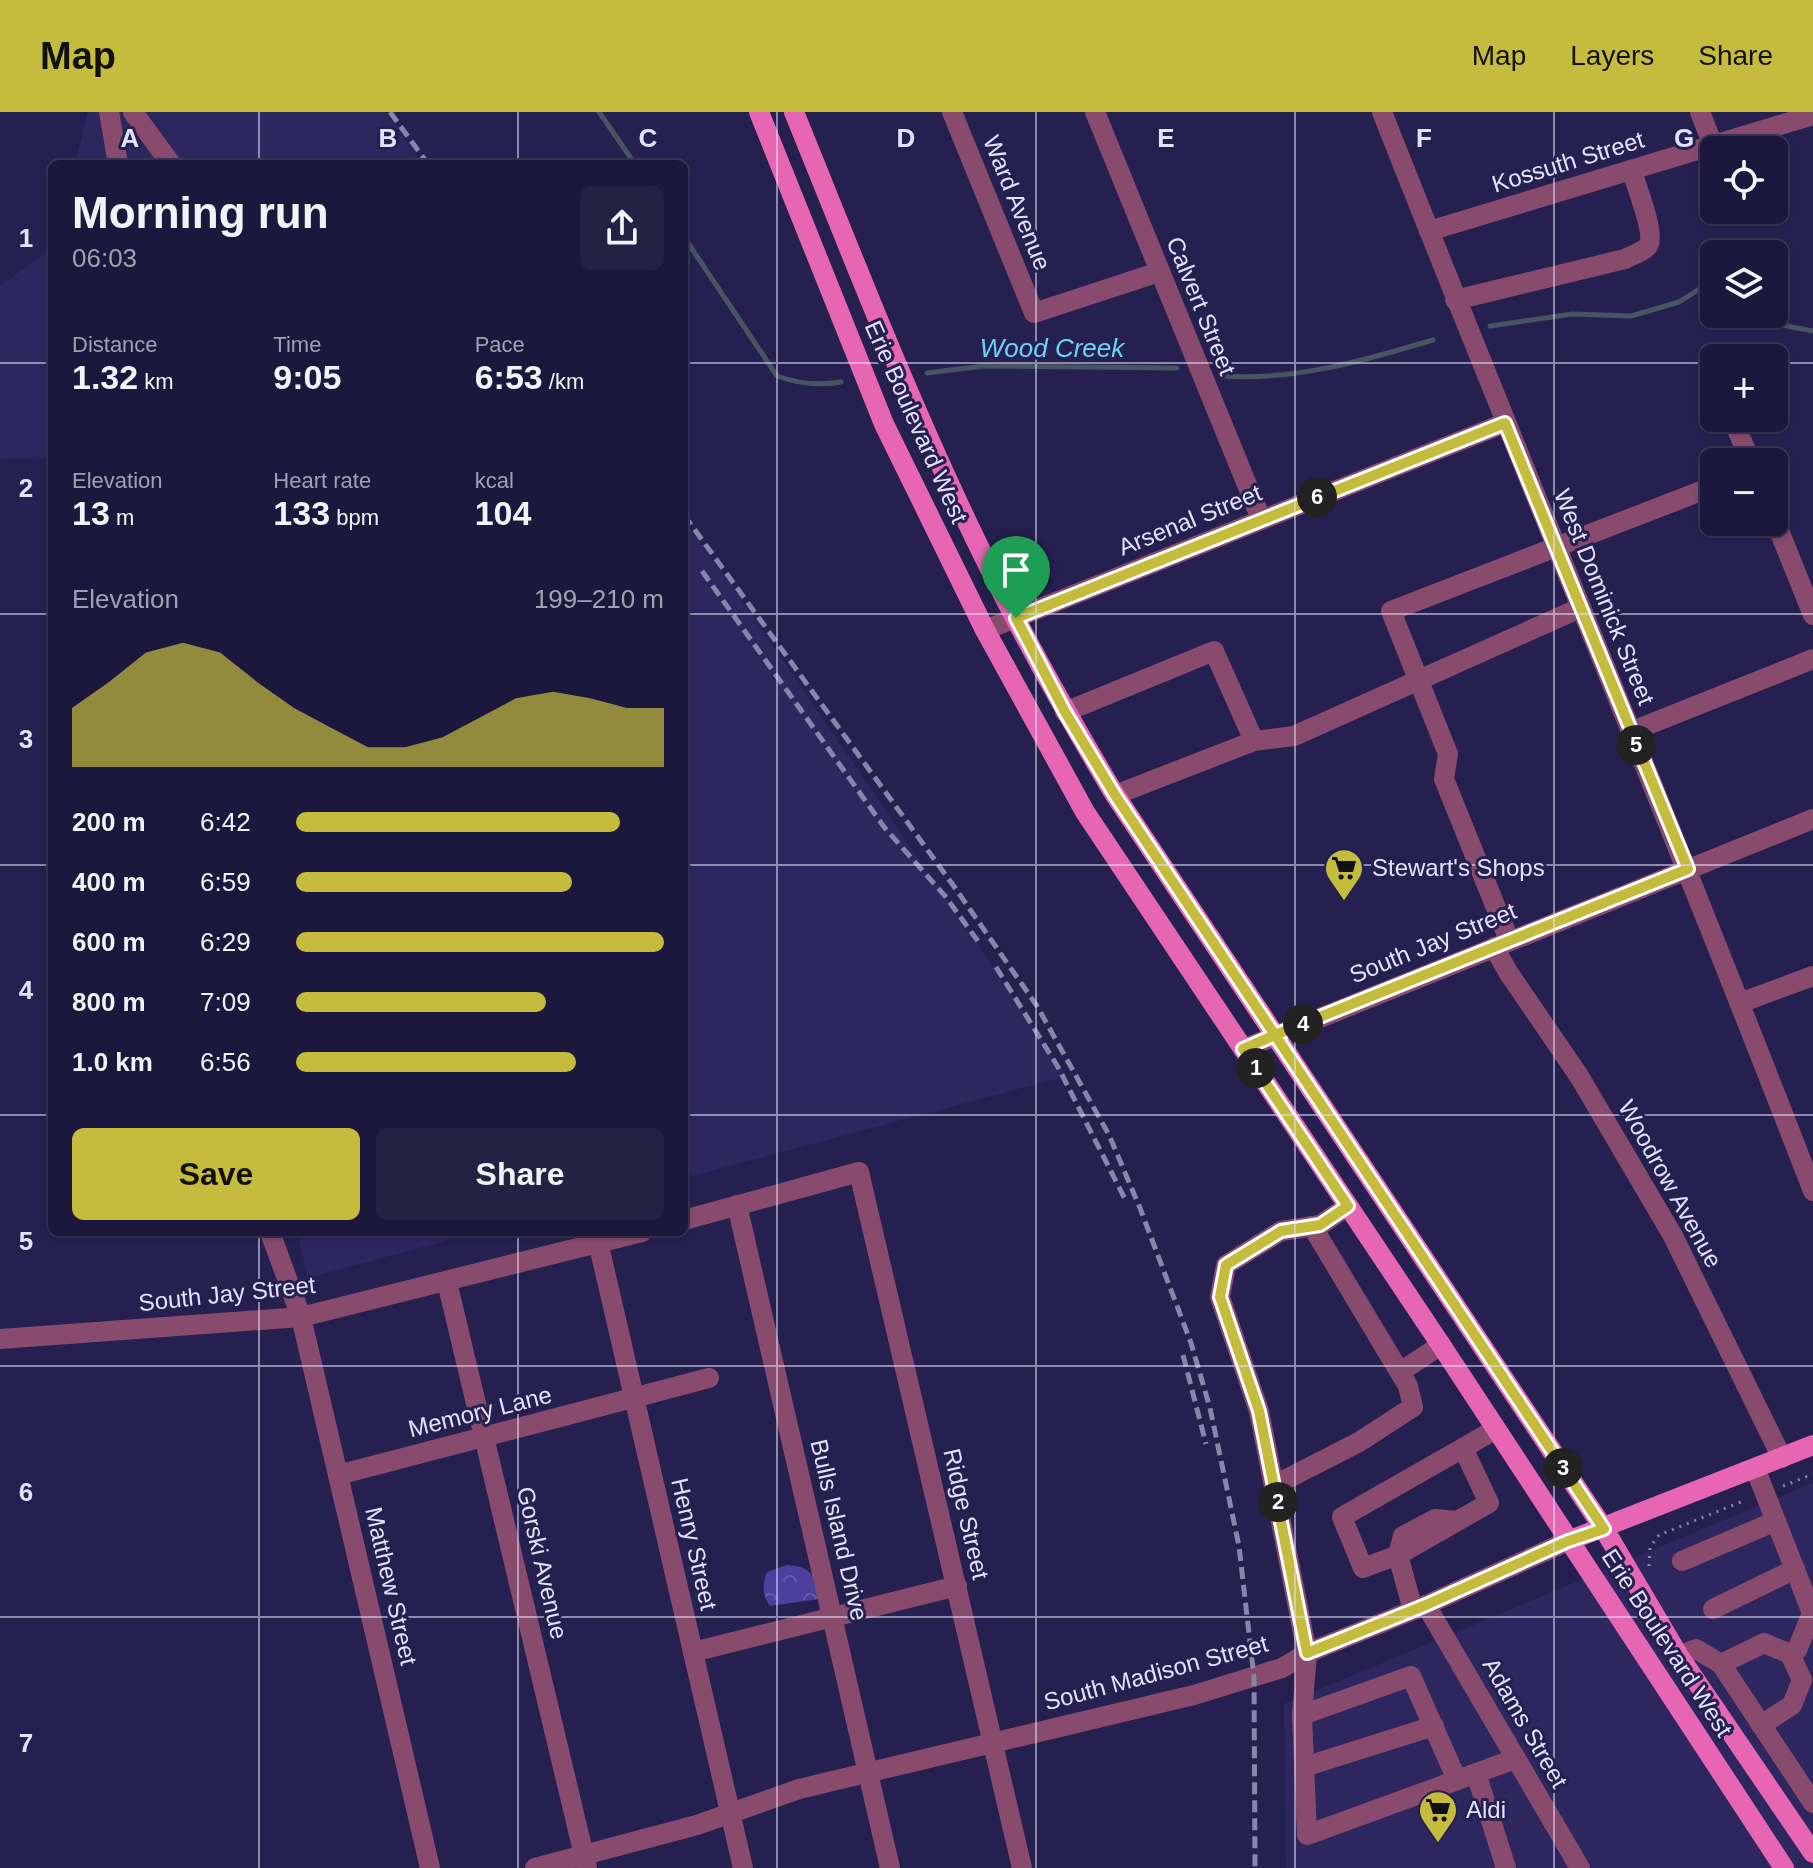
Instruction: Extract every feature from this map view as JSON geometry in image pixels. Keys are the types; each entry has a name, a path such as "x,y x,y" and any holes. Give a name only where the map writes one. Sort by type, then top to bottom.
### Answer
{"main road":[{"name":"Erie Boulevard West","path":"759,112 884,424 985,630 1085,812 1441,1345 1784,1868"},
{"name":"Erie Boulevard West","path":"794,112 955,498 1065,712 1115,795 1604,1529 1679,1656 1813,1853"},
{"name":"South Madison Street","path":"1568,1541 1813,1445"}],"street":[{"path":"109,112 117,160"},
{"path":"133,112 168,160"},
{"name":"Ward Avenue","path":"952,112 1034,313 1159,272"},
{"name":"Calvert Street","path":"1095,112 1261,519"},
{"name":"West Dominick Street","path":"1382,112 1740,1003 1804,1140 1813,1191"},
{"path":"1700,112 1709,136"},
{"name":"Kossuth Street","path":"1743,136 1813,115"},
{"name":"Kossuth Street","path":"1429,231 1700,149"},
{"path":"1455,300 1625,259 1646,249 1650,241 1649,229 1632,171"},
{"name":"Arsenal Street","path":"985,630 1505,423"},
{"path":"1557,546 1700,491"},
{"path":"1781,536 1813,615"},
{"name":"Woodrow Avenue","path":"1557,546 1391,611 1448,754 1444,779 1501,943 1508,972 1579,1076 1673,1236 1782,1458"},
{"path":"1115,795 1254,741 1294,736 1580,608"},
{"path":"1065,712 1214,651 1254,741"},
{"path":"1630,732 1813,659"},
{"name":"South Jay Street","path":"1243,1049 1813,819"},
{"path":"1740,1003 1813,976"},
{"name":"Ridge Street","path":"737,1205 859,1172 1022,1868"},
{"path":"688,1219 737,1205"},
{"name":"Bulls Island Drive","path":"737,1205 890,1868"},
{"path":"1348,1206 1320,1225 1281,1231 1226,1265 1220,1297 1259,1411 1307,1653 1302,1715 1307,1835 1515,1759"},
{"path":"1275,1485 1359,1442 1413,1407 1408,1386 1312,1226"},
{"name":"Matthew Street","path":"271,1236 301,1317 430,1868"},
{"name":"South Jay Street","path":"0,1339 301,1317 447,1282 597,1238"},
{"name":"Henry Street","path":"597,1238 743,1868"},
{"name":"Gorski Avenue","path":"447,1282 586,1862"},
{"path":"1400,1372 1441,1345"},
{"name":"Memory Lane","path":"338,1475 709,1378"},
{"path":"1463,1448 1489,1503 1398,1555 1363,1568 1342,1517 1496,1429"},
{"path":"1755,1468 1812,1613 1797,1650 1790,1654"},
{"path":"1682,1561 1776,1521"},
{"name":"South Madison Street","path":"535,1868 586,1862 799,1789 1194,1695 1282,1668 1307,1653 1568,1541"},
{"name":"Adams Street","path":"1398,1555 1420,1607 1580,1868"},
{"path":"1713,1609 1795,1569"},
{"path":"693,1652 957,1586"},
{"path":"1721,1664 1764,1643 1790,1654 1802,1680 1792,1705 1761,1725"},
{"path":"1679,1656 1696,1649 1721,1664 1761,1725 1806,1780 1813,1803"},
{"path":"1302,1715 1411,1676 1434,1726 1466,1776 1506,1868"},
{"path":"1304,1767 1434,1726"}],"shaded area":[{"path":"88,112 385,112 420,160 76,160"},
{"path":"48,252 48,458 0,459 0,286"},
{"path":"688,525 728,580 1067,1076 688,1177"},
{"path":"298,1236 464,1236 308,1278"},
{"path":"1813,1483 1813,1868 1286,1868 1284,1704"}],"green space":[{"path":"787,1565 802,1568 811,1574 819,1599 770,1606 764,1590 767,1572"}],"waterway":[{"path":"599,112 632,160"},
{"path":"688,243 777,376 809,384 841,382"},
{"name":"Wood Creek","path":"1490,326 1572,314 1631,316 1679,302 1700,289"},
{"name":"Wood Creek","path":"1788,326 1813,331"},
{"name":"Wood Creek","path":"1223,376 1303,372 1433,340"},
{"name":"Wood Creek","path":"927,373 983,366 1177,368"}],"railway":[{"path":"390,112 425,160"},
{"path":"688,521 953,885 1037,1006 1109,1135 1140,1208 1191,1343 1210,1408 1239,1546 1254,1677 1255,1868"},
{"path":"702,571 884,827 945,896 980,944"},
{"path":"996,967 1058,1067 1126,1201"},
{"path":"1183,1355 1206,1444"}],"place":[{"name":"Stewart's Shops","path":"1344,902"},
{"name":"Aldi","path":"1438,1844"}],"route":[{"path":"1016,618 1065,712 1115,795 1275,1035 1243,1049 1348,1206 1320,1225 1281,1231 1226,1265 1220,1297 1259,1411 1307,1653 1426,1605 1568,1541 1604,1529 1275,1035 1688,869 1505,423 1016,618"}]}
